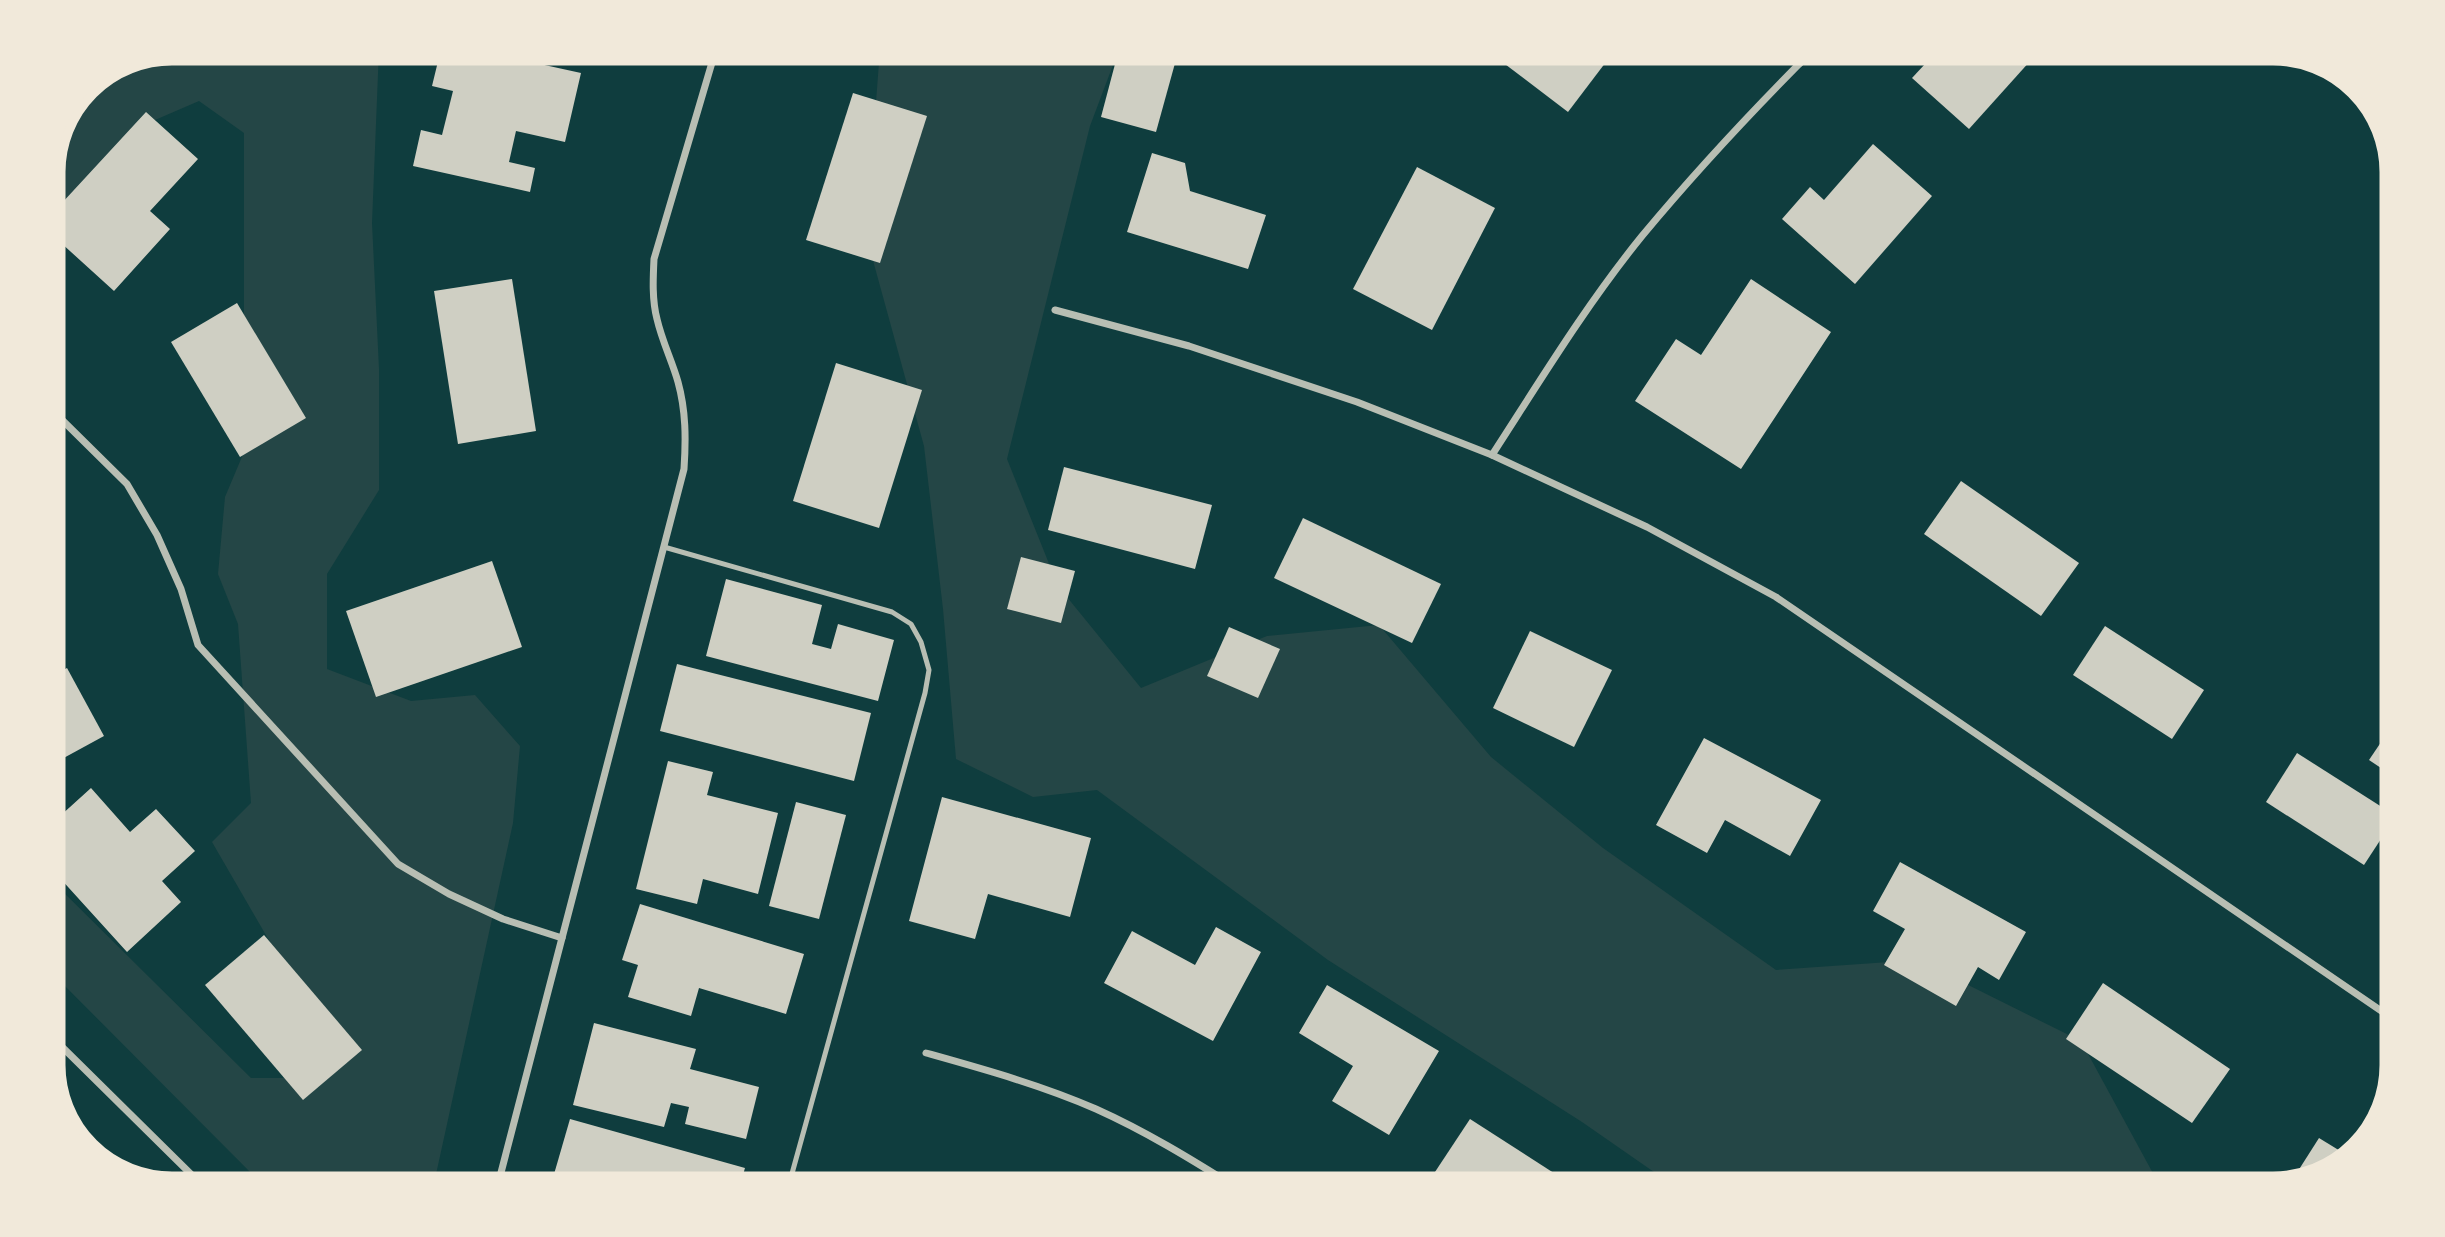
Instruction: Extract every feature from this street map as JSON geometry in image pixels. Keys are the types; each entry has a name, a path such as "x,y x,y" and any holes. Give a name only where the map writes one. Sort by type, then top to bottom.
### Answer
{"street":[{"path":"500,1176 684,469 686,439 678,381 657,319 653,289 654,259 712,61"},
{"path":"1492,455 1571,332 1641,238 1738,125 1800,63"},
{"path":"1055,310 1215,355 1357,402 1492,455 1647,527 1776,597 2384,1013"},
{"path":"61,419 127,484 157,535 181,589 198,645 398,864 449,894 503,919 562,938"},
{"path":"61,1046 193,1176"},
{"path":"926,1053 1012,1077 1095,1109 1174,1148 1218,1176"}],"lane":[{"path":"664,547 892,612 911,624 921,642 929,670 925,693 791,1176"}],"shaded area":[{"path":"173,61 379,61 372,223 379,369 379,490 327,574 327,669 411,701 475,695 520,746 513,823 436,1176 254,1176 61,982 61,890 251,1078 315,1078 289,975 212,842 251,803 238,624 218,574 225,497 244,452 244,133 199,101 155,120 84,190 61,207 61,165 70,130 80,111 94,94 111,80 130,70 151,63"},
{"path":"879,61 1114,61 1090,126 1007,459 1058,586 1141,688 1267,636 1379,625 1491,757 1603,848 1776,970 1918,960 2081,1041 2154,1176 1660,1176 1582,1122 1328,960 1097,790 1033,797 956,759 943,609 924,446 866,235"}],"building":[{"path":"438,61 526,61 581,73 565,142 516,131 509,162 535,168 530,192 413,166 421,130 442,135 453,91 432,86"},
{"path":"1116,61 1176,61 1156,132 1101,117"},
{"path":"1501,61 1607,61 1568,112"},
{"path":"1928,61 2030,61 1969,129 1912,78"},
{"path":"853,93 927,116 880,263 806,240"},
{"path":"146,112 198,159 150,211 170,229 114,291 61,243 61,204"},
{"path":"1873,144 1932,196 1855,284 1782,219 1810,187 1824,200"},
{"path":"1152,153 1185,163 1190,191 1266,215 1248,269 1127,232"},
{"path":"1417,167 1495,208 1432,330 1353,289"},
{"path":"512,279 536,431 458,444 434,291"},
{"path":"1751,279 1831,332 1741,469 1635,401 1676,339 1701,355"},
{"path":"237,303 306,418 240,457 171,342"},
{"path":"836,363 922,390 879,528 793,501"},
{"path":"1064,467 1212,505 1195,569 1048,530"},
{"path":"1961,481 2079,563 2041,616 1924,534"},
{"path":"1303,518 1441,584 1412,643 1274,578"},
{"path":"1021,557 1075,571 1061,623 1007,609"},
{"path":"492,561 522,647 376,697 346,611"},
{"path":"726,579 822,605 812,644 831,649 838,624 894,640 878,701 706,656"},
{"path":"2105,626 2204,690 2172,739 2073,675"},
{"path":"1229,627 1280,649 1258,698 1207,676"},
{"path":"1530,631 1612,670 1574,747 1493,708"},
{"path":"677,664 871,713 854,781 660,731"},
{"path":"67,668 104,736 61,759 61,671"},
{"path":"1704,738 1821,800 1790,856 1725,820 1707,853 1656,825"},
{"path":"2384,738 2384,770 2369,760"},
{"path":"2297,753 2384,808 2384,834 2364,865 2266,802"},
{"path":"668,761 713,772 707,795 778,813 758,894 703,879 697,904 636,889"},
{"path":"91,788 130,832 156,809 195,851 162,881 181,902 127,952 61,879 61,815"},
{"path":"942,797 1091,838 1070,917 988,894 975,939 909,921"},
{"path":"796,802 846,815 819,919 769,906"},
{"path":"1900,862 2026,932 1999,980 1978,967 1956,1006 1884,965 1905,929 1873,911"},
{"path":"640,904 804,954 786,1014 699,988 691,1016 628,997 638,965 622,960"},
{"path":"1216,927 1261,952 1213,1041 1104,983 1132,931 1195,965"},
{"path":"264,935 362,1050 303,1100 205,985"},
{"path":"2103,983 2230,1069 2192,1123 2066,1039"},
{"path":"1327,985 1439,1051 1389,1135 1332,1101 1353,1066 1299,1033"},
{"path":"594,1023 696,1049 690,1069 759,1087 746,1139 685,1124 689,1107 671,1103 664,1127 573,1105"},
{"path":"570,1119 745,1168 743,1176 553,1176"},
{"path":"1470,1119 1558,1176 1432,1176"},
{"path":"2319,1138 2341,1152 2328,1161 2297,1173"}]}
